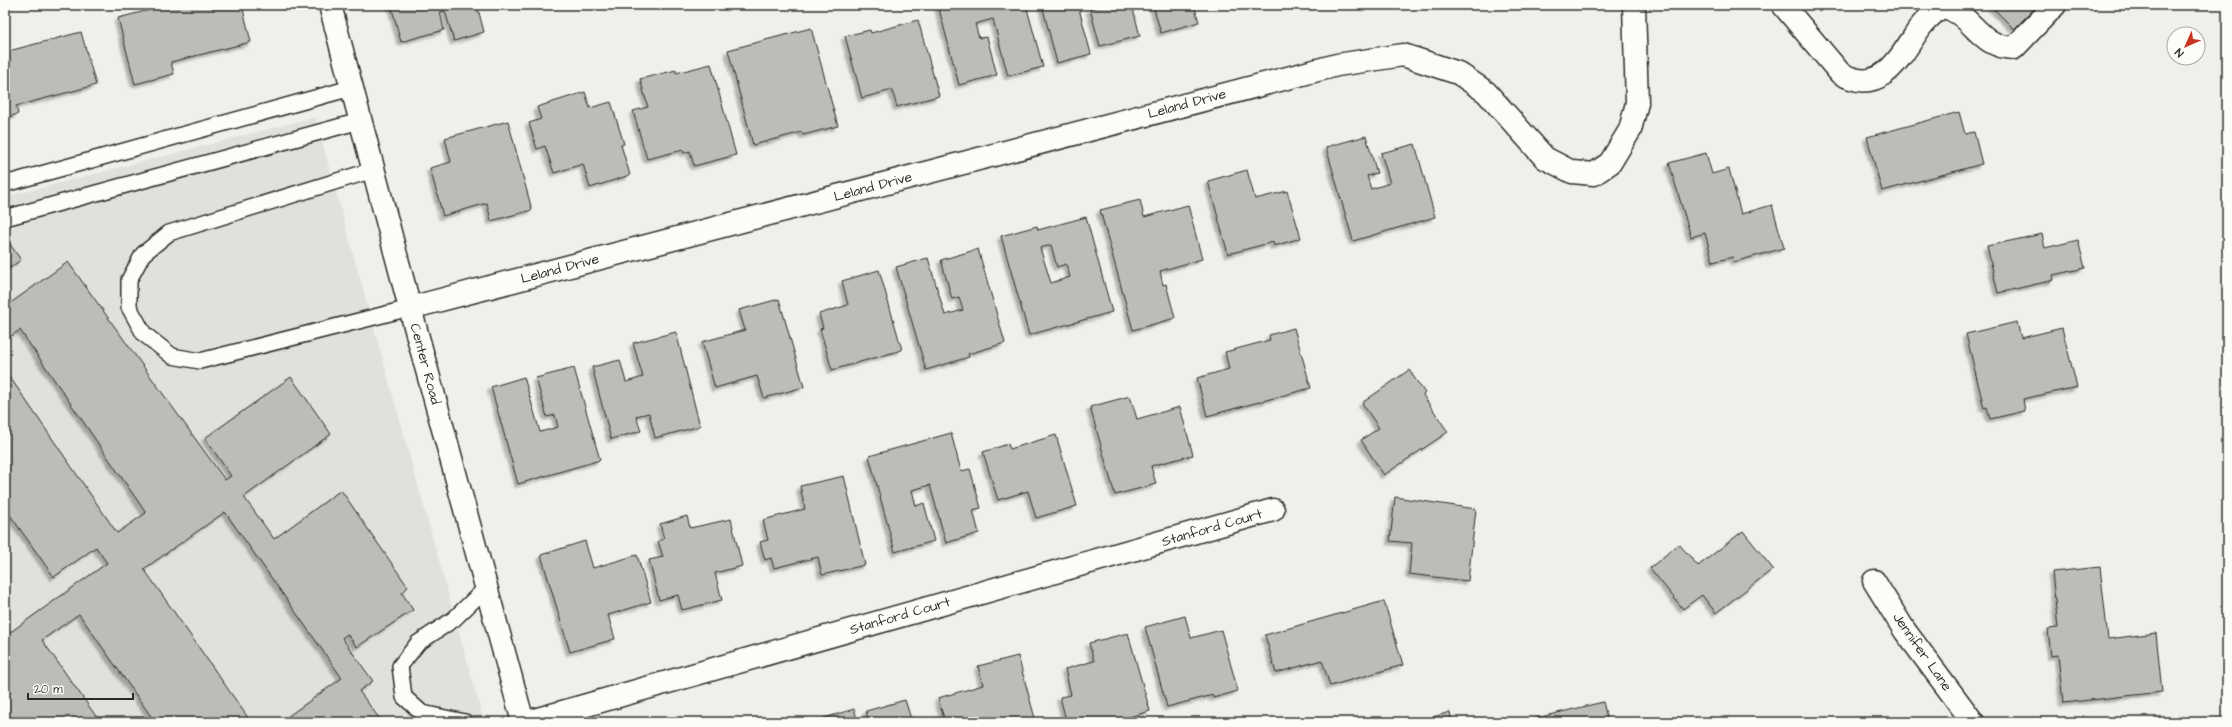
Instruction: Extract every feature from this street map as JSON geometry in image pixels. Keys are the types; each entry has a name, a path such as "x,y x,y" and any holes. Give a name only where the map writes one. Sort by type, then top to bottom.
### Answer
{"street":[{"name":"Center Road","path":"330,5 410,308 524,722"},
{"name":"Leland Drive","path":"410,308 1337,65 1403,55 1458,73 1486,92 1545,158 1572,172 1594,174 1610,163 1630,130 1637,103 1634,5"},
{"path":"1783,5 1840,73 1852,80 1870,80 1886,73 1894,65 1923,24 1942,6 1957,12 1991,44 2003,48 2014,48 2055,5"},
{"name":"Stanford Court","path":"527,722 1273,510"},
{"name":"Jennifer Lane","path":"1874,581 1905,631 1973,722"}],"lane":[{"path":"5,184 352,88"},
{"path":"5,218 360,121"},
{"path":"373,170 169,233 142,254 129,280 129,307 144,334 172,356 200,361 410,308"},
{"path":"465,722 422,714 404,697 400,666 418,643 454,620 486,588"}],"shaded area":[{"path":"315,117 484,722 5,722 5,197"}],"building":[{"path":"169,5 242,5 251,42 171,62 174,74 135,84 118,18"},
{"path":"391,5 477,5 484,32 454,41 445,11 440,12 444,30 401,42"},
{"path":"938,5 1026,5 1043,67 1008,76 993,19 975,24 979,38 987,37 997,75 959,85"},
{"path":"1042,5 1078,5 1091,54 1057,63"},
{"path":"1097,5 1132,5 1140,36 1100,46 1090,9 1098,7"},
{"path":"1153,5 1194,5 1199,22 1161,33"},
{"path":"1990,5 2038,5 2014,29"},
{"path":"918,20 939,96 897,107 892,90 862,98 845,36 870,30 871,33"},
{"path":"811,28 838,126 803,135 802,132 753,145 728,50"},
{"path":"81,32 96,85 16,106 18,114 5,118 5,52"},
{"path":"711,64 736,155 694,166 690,151 684,153 683,150 647,159 633,111 648,107 640,79 676,70 676,73"},
{"path":"585,92 590,108 611,102 624,144 621,145 630,175 590,188 583,164 554,173 545,146 537,149 529,123 541,119 537,107"},
{"path":"1959,112 1965,134 1974,132 1982,164 1882,191 1867,137"},
{"path":"508,121 532,210 491,221 487,203 443,216 430,168 451,162 445,138"},
{"path":"1366,136 1377,173 1367,176 1371,189 1390,183 1381,153 1415,144 1435,217 1353,241 1326,147"},
{"path":"1706,153 1712,174 1729,169 1741,214 1772,205 1784,248 1734,262 1733,257 1713,262 1705,233 1691,237 1669,163"},
{"path":"1247,170 1255,199 1287,191 1301,238 1274,246 1273,242 1228,254 1208,181"},
{"path":"1140,200 1144,217 1188,205 1202,259 1160,271 1163,285 1166,284 1175,318 1133,330 1100,210"},
{"path":"1086,217 1112,312 1029,335 1001,236 1037,226 1038,230","holes":["1051,245 1057,267 1066,264 1070,277 1051,283 1040,248"]},
{"path":"2042,234 2045,248 2078,240 2085,268 2053,275 2054,280 1998,293 1987,246"},
{"path":"5,237 21,260 5,271"},
{"path":"978,249 1005,343 968,354 969,357 926,370 896,267 928,258 945,315 963,310 959,297 952,299 941,260"},
{"path":"68,262 225,480 231,476 205,438 291,377 331,434 244,497 274,539 341,490 408,587 402,593 413,610 357,647 347,634 342,638 373,681 359,691 382,722 280,722 342,678 225,512 144,569 251,722 155,722 79,614 42,640 100,722 5,722 5,636 107,563 96,547 54,577 5,508 5,370 117,533 146,513 20,330 5,340 5,307"},
{"path":"879,270 902,350 832,370 820,329 823,328 819,314 848,305 842,281"},
{"path":"779,299 804,387 764,398 757,376 715,388 702,342 745,330 739,310"},
{"path":"2017,322 2021,338 2062,328 2077,387 2023,399 2025,411 1990,419 1987,407 1984,408 1966,334"},
{"path":"1294,328 1311,388 1207,416 1197,378 1229,369 1225,352 1270,340 1269,335"},
{"path":"676,332 700,426 655,438 649,413 636,416 641,431 611,439 592,367 620,360 626,382 643,377 633,343"},
{"path":"574,368 600,460 518,484 491,387 524,377 540,432 558,427 555,415 547,417 536,378"},
{"path":"1409,370 1425,393 1423,395 1448,432 1384,475 1361,440 1379,428 1362,403"},
{"path":"1130,396 1137,419 1180,407 1193,455 1151,466 1156,484 1115,495 1090,407"},
{"path":"951,433 961,471 970,469 981,508 973,510 979,533 946,543 930,485 912,490 916,506 924,503 934,541 895,552 869,456"},
{"path":"1056,435 1077,506 1036,518 1028,491 998,500 983,452 1008,444 1010,449"},
{"path":"844,476 865,565 822,575 818,557 774,568 771,558 765,560 760,542 768,540 763,520 805,509 800,486"},
{"path":"1395,497 1476,509 1468,581 1409,574 1412,543 1390,541"},
{"path":"687,516 690,528 731,519 742,566 715,573 722,600 682,610 678,595 659,600 649,560 663,557 658,541 664,539 660,524"},
{"path":"1743,531 1773,569 1716,613 1702,595 1683,609 1650,568 1679,544 1698,566"},
{"path":"585,541 593,568 637,555 651,602 608,615 615,639 570,652 541,555"},
{"path":"2100,567 2108,639 2156,633 2162,692 2063,703 2058,655 2051,656 2048,629 2058,628 2052,572"},
{"path":"1384,601 1403,665 1330,686 1322,660 1276,673 1265,635"},
{"path":"1185,616 1191,638 1221,630 1238,691 1213,698 1213,695 1167,707 1145,627"},
{"path":"1128,633 1150,711 1112,722 1075,722 1074,717 1066,720 1060,697 1071,695 1065,669 1094,661 1089,643"},
{"path":"1018,656 1036,722 945,722 938,698 983,685 978,666"},
{"path":"905,700 912,722 869,722 866,711"},
{"path":"1603,702 1608,722 1520,722"},
{"path":"854,709 858,722 822,722 821,719"},
{"path":"1450,712 1452,722 1416,722"}]}
